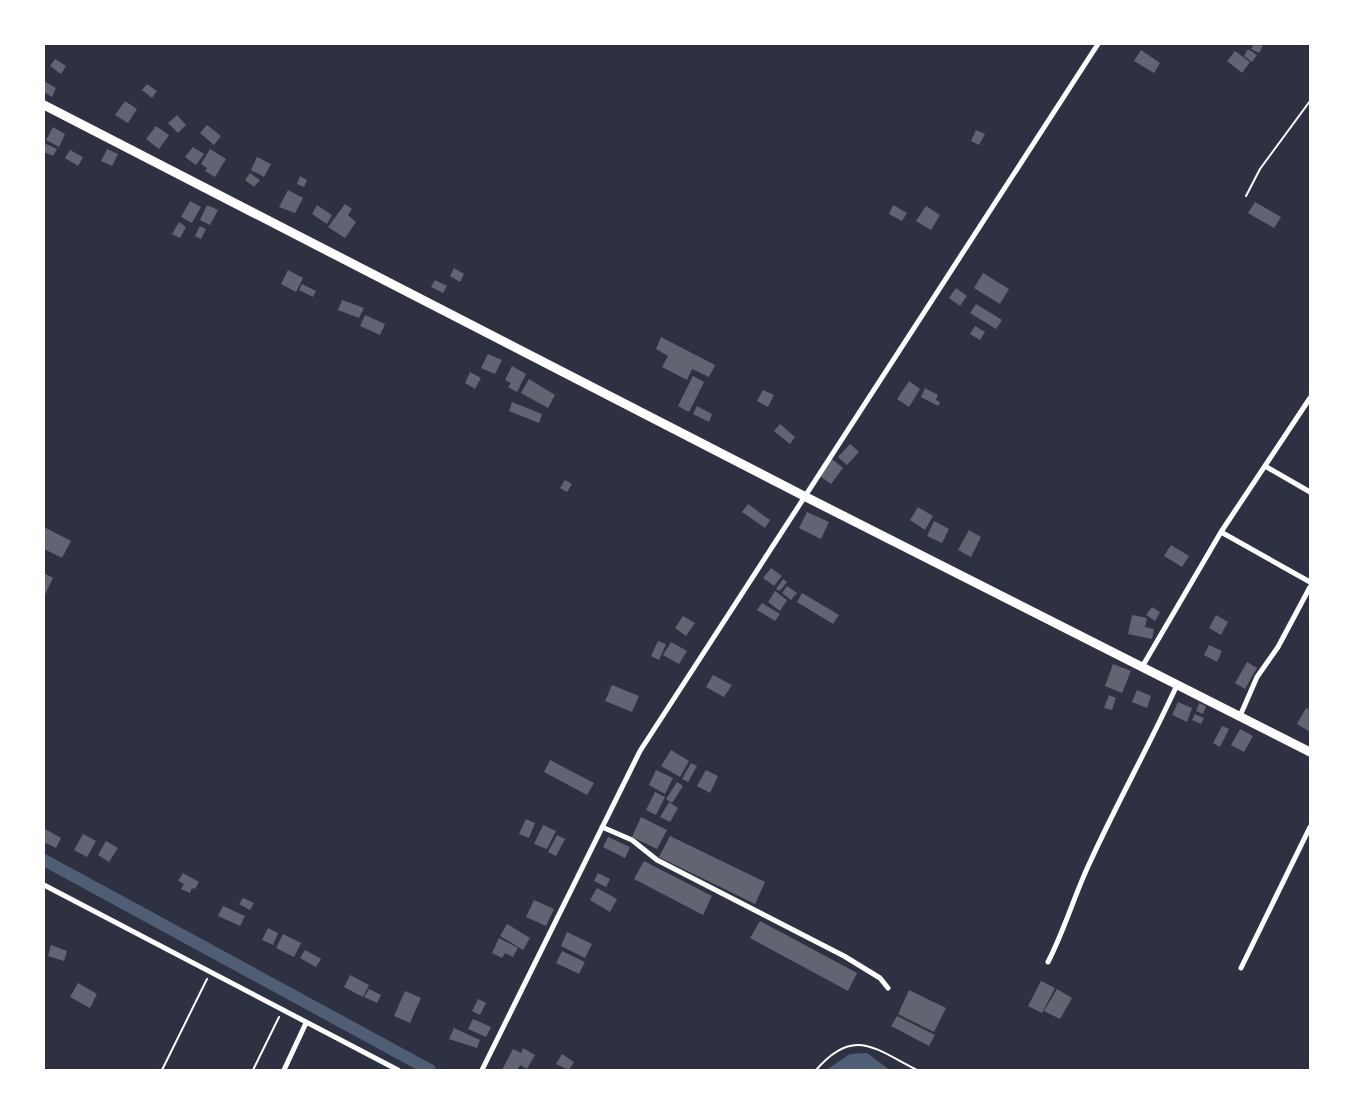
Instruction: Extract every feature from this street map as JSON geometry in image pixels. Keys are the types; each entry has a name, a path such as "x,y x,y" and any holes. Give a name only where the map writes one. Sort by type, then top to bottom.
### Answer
{"street":[{"path":"482,1070 640,750 1098,44"},
{"path":"44,105 804,496 1310,752"},
{"path":"1142,667 1221,532 1310,398"},
{"path":"1265,466 1310,492"},
{"path":"1221,532 1310,582"},
{"path":"1240,716 1257,677 1278,647 1310,588"},
{"path":"1048,962 1064,931 1090,861 1148,749 1177,685"},
{"path":"602,827 632,840 657,860 844,956 880,978 888,988"},
{"path":"1242,968 1310,827"},
{"path":"44,885 398,1070"},
{"path":"284,1070 306,1022"}],"path":[{"path":"1246,196 1260,169 1310,101"},
{"path":"162,1070 210,972"},
{"path":"253,1070 283,1010"},
{"path":"816,1070 826,1059 844,1047 863,1043 917,1070"}],"water":[{"path":"867,1053 890,1070 826,1070 850,1054"}],"building":[{"path":"1254,44 1263,46 1259,53 1251,49"},
{"path":"1248,49 1257,55 1252,62 1244,56"},
{"path":"1141,50 1160,63 1154,73 1134,61"},
{"path":"1235,51 1250,62 1242,73 1227,61"},
{"path":"55,59 66,66 61,74 50,66"},
{"path":"44,81 56,88 52,97 44,92"},
{"path":"147,84 157,91 152,98 142,90"},
{"path":"125,101 137,109 128,123 115,115"},
{"path":"177,115 186,125 178,133 168,123"},
{"path":"207,125 221,136 214,145 200,133"},
{"path":"156,126 169,135 159,149 146,139"},
{"path":"53,127 65,134 59,147 46,140"},
{"path":"976,130 985,134 979,145 971,141"},
{"path":"44,143 57,149 53,156 44,152"},
{"path":"193,147 204,154 196,165 185,157"},
{"path":"107,149 118,154 112,166 101,161"},
{"path":"210,149 226,159 215,177 205,171 207,168 201,164"},
{"path":"70,150 83,157 78,166 65,158"},
{"path":"257,157 271,164 264,177 251,170"},
{"path":"250,173 260,180 254,187 245,180"},
{"path":"300,176 307,180 304,187 297,184"},
{"path":"288,190 303,198 295,213 279,207"},
{"path":"190,201 201,207 192,223 181,217"},
{"path":"1255,202 1281,217 1274,228 1248,213"},
{"path":"345,204 352,209 348,215 356,222 345,238 328,227"},
{"path":"207,205 218,210 210,225 200,220"},
{"path":"317,205 332,215 327,224 312,214"},
{"path":"893,205 907,213 902,221 889,214"},
{"path":"926,206 940,215 931,230 916,221"},
{"path":"179,222 186,227 180,238 172,234"},
{"path":"200,226 206,229 201,239 195,236"},
{"path":"454,268 464,274 460,282 450,276"},
{"path":"288,270 303,278 296,292 281,284"},
{"path":"983,273 1009,289 1000,304 974,288"},
{"path":"435,280 447,286 443,293 431,287"},
{"path":"302,284 316,291 313,297 299,290"},
{"path":"956,288 967,296 960,306 949,298"},
{"path":"342,300 364,308 359,318 338,310"},
{"path":"976,304 1002,320 996,329 970,313"},
{"path":"365,315 385,324 380,335 360,326"},
{"path":"975,326 985,332 980,340 970,334"},
{"path":"661,337 715,365 709,377 692,369 687,380 662,367 668,356 656,349"},
{"path":"488,354 502,360 495,374 481,368"},
{"path":"512,366 526,374 517,392 508,387 511,383 505,380"},
{"path":"470,372 481,378 475,389 465,383"},
{"path":"693,376 704,382 689,412 678,406"},
{"path":"529,379 555,395 548,408 521,393"},
{"path":"909,381 920,389 909,407 897,399"},
{"path":"925,388 938,395 936,400 940,402 938,406 921,397"},
{"path":"763,390 774,395 768,407 757,401"},
{"path":"512,402 542,414 539,423 509,411"},
{"path":"697,406 712,414 709,422 693,414"},
{"path":"780,424 795,437 790,444 774,431"},
{"path":"850,444 859,452 847,465 838,457"},
{"path":"832,459 843,468 831,484 820,476"},
{"path":"565,480 572,484 567,492 560,488"},
{"path":"748,504 770,520 765,528 742,512"},
{"path":"918,507 933,516 925,530 910,520"},
{"path":"807,512 829,522 821,539 799,528"},
{"path":"934,521 949,529 942,543 927,536"},
{"path":"44,527 71,541 62,558 44,549"},
{"path":"969,530 981,537 971,557 958,550"},
{"path":"1171,545 1189,556 1182,567 1164,556"},
{"path":"771,568 782,576 774,586 763,578"},
{"path":"44,573 53,578 44,597"},
{"path":"783,579 787,582 780,591 776,589"},
{"path":"787,586 797,593 791,600 782,593"},
{"path":"775,591 787,600 780,611 768,602"},
{"path":"802,593 839,615 833,624 797,602"},
{"path":"762,603 780,614 775,621 757,610"},
{"path":"1152,607 1160,612 1155,621 1146,615"},
{"path":"1132,615 1147,618 1145,627 1154,629 1152,639 1128,634"},
{"path":"1216,615 1228,622 1221,635 1209,628"},
{"path":"683,616 695,623 686,636 675,628"},
{"path":"658,641 666,644 659,660 651,656"},
{"path":"671,642 687,651 679,664 663,655"},
{"path":"1209,645 1222,651 1217,662 1204,655"},
{"path":"1247,662 1257,668 1245,689 1235,683"},
{"path":"1113,664 1131,671 1122,693 1105,686"},
{"path":"713,675 732,685 724,697 706,687"},
{"path":"612,685 639,696 632,712 605,701"},
{"path":"1137,690 1151,696 1147,708 1132,702"},
{"path":"1109,695 1116,698 1112,710 1104,708"},
{"path":"1178,702 1192,708 1187,722 1172,715"},
{"path":"1199,703 1206,706 1203,714 1196,711"},
{"path":"1306,708 1310,710 1310,732 1297,724"},
{"path":"1195,714 1204,718 1201,724 1192,720"},
{"path":"1222,726 1229,729 1220,747 1213,743"},
{"path":"1240,729 1253,736 1244,752 1231,745"},
{"path":"671,750 689,761 680,777 661,766"},
{"path":"550,760 594,783 587,795 544,772"},
{"path":"691,763 697,766 688,782 682,779"},
{"path":"656,770 673,778 665,794 649,785"},
{"path":"706,770 718,776 710,793 697,786"},
{"path":"677,782 683,786 672,803 666,799"},
{"path":"655,792 665,797 656,815 646,810"},
{"path":"669,802 678,808 670,822 660,817"},
{"path":"641,817 667,830 657,849 632,837"},
{"path":"526,819 535,823 529,838 519,834"},
{"path":"543,825 556,831 547,849 534,844"},
{"path":"45,829 61,838 56,848 44,842"},
{"path":"83,834 96,841 87,857 74,850"},
{"path":"557,835 565,839 556,856 548,852"},
{"path":"670,836 765,882 755,904 659,857"},
{"path":"608,837 630,847 625,858 603,847"},
{"path":"106,841 118,848 109,862 98,855"},
{"path":"644,861 712,896 703,915 634,879"},
{"path":"183,873 199,882 195,889 192,888 190,893 181,889 184,884 178,881"},
{"path":"598,873 610,879 606,887 594,881"},
{"path":"597,888 617,899 610,912 590,900"},
{"path":"243,898 254,903 250,910 239,904"},
{"path":"534,900 554,909 546,926 526,917"},
{"path":"223,906 245,916 240,926 218,916"},
{"path":"760,921 857,973 848,991 750,938"},
{"path":"507,924 530,938 523,950 500,936"},
{"path":"268,928 278,933 273,945 262,940"},
{"path":"567,932 592,944 585,958 561,946"},
{"path":"283,934 301,943 294,957 276,948"},
{"path":"499,938 518,948 513,957 505,953 502,958 492,953"},
{"path":"51,945 67,951 64,961 48,956"},
{"path":"305,950 321,959 316,967 300,958"},
{"path":"562,951 585,962 579,974 556,963"},
{"path":"350,975 369,985 363,997 344,987"},
{"path":"1041,981 1055,988 1042,1013 1028,1006"},
{"path":"78,983 97,994 90,1008 70,997"},
{"path":"369,989 381,995 377,1003 364,997"},
{"path":"1057,989 1072,998 1060,1019 1044,1011"},
{"path":"909,990 946,1008 934,1032 898,1014"},
{"path":"405,991 421,998 410,1023 394,1016"},
{"path":"478,999 486,1003 480,1015 472,1011"},
{"path":"897,1016 935,1035 929,1046 891,1026"},
{"path":"473,1019 491,1027 486,1037 468,1029"},
{"path":"454,1028 480,1040 477,1048 449,1039"},
{"path":"523,1048 535,1055 527,1069 520,1065 517,1070 502,1070 513,1049 521,1053"},
{"path":"562,1054 574,1062 569,1070 556,1064"}],"waterway":[{"path":"44,860 430,1070"}]}
